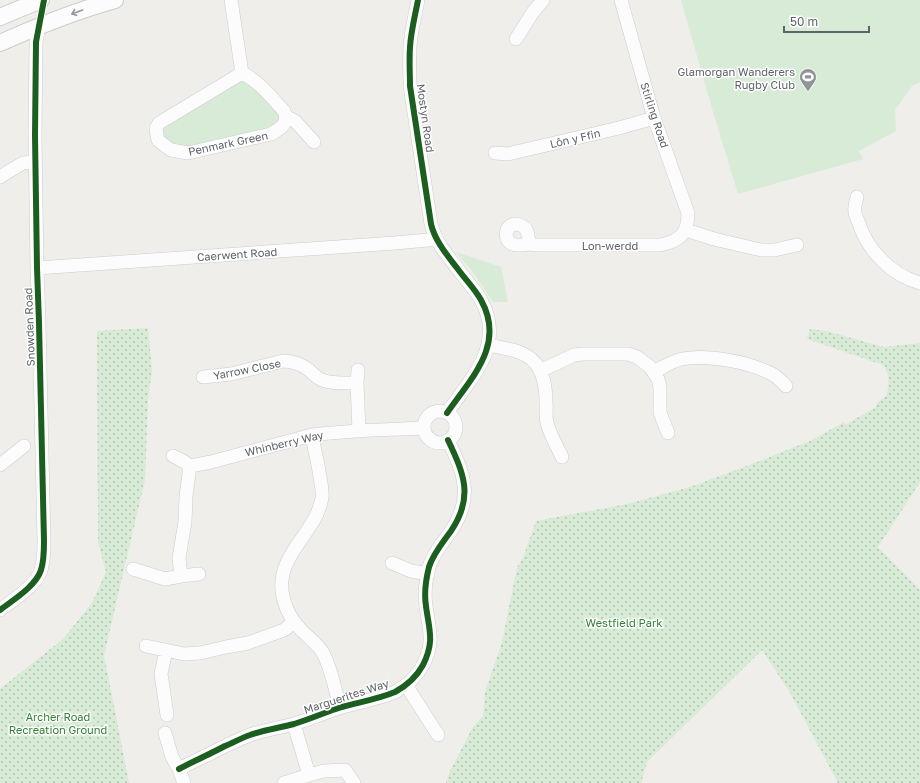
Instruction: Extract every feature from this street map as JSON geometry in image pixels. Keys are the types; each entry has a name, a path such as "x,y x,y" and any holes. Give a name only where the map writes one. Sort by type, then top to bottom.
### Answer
{"street":[{"path":"0,17 41,0"},
{"path":"39,26 44,0"},
{"path":"0,43 89,7 115,0"},
{"path":"231,0 242,72 257,82 287,117 294,121 314,142"},
{"name":"Mostyn Road","path":"418,0 410,48 410,86 431,224 433,232 443,249 481,300 487,312 489,322 490,339 481,364 447,413"},
{"path":"516,39 533,12 543,0"},
{"name":"Stirling Road","path":"621,0 654,118 688,213 686,230"},
{"name":"Snowden Road","path":"0,610 28,588 35,580 41,571 44,558 35,162 36,42 39,26"},
{"name":"Penmark Green","path":"242,72 159,123 156,128 158,140 171,150 188,153 271,134 276,132 286,122 287,117"},
{"name":"Lôn y Ffin","path":"494,153 508,154 611,130 654,118"},
{"path":"0,177 23,163 35,162"},
{"path":"856,197 854,212 860,228 873,251 899,274 909,280 920,283"},
{"path":"686,230 714,239 762,250 774,250 797,244"},
{"name":"Lon-werdd","path":"529,244 660,245 671,243 679,239 686,230"},
{"name":"Caerwent Road","path":"37,268 395,243 436,238"},
{"path":"488,345 519,352 527,356 540,371 545,391 547,423 562,457"},
{"path":"540,371 574,355 628,354 637,357 645,362 654,372 658,380 660,387 660,412 668,433"},
{"path":"654,372 671,362 681,359 711,358 742,363 766,371 774,375 786,386"},
{"name":"Yarrow Close","path":"203,377 231,374 283,361 298,363 322,380 330,382 358,376 360,431"},
{"path":"441,411 447,413 453,418 455,423 454,434 451,438 441,443 430,440 426,436 424,428 426,418 430,414 441,411"},
{"name":"Whinberry Way","path":"190,466 211,462 312,435 424,428"},
{"path":"312,435 321,481 322,496 319,509 313,522 287,561 283,577 282,590 286,608 294,622 322,651 328,664 340,708"},
{"name":"Marguerites Way","path":"179,769 248,735 294,724 340,708 385,695 406,685 415,677 423,666 429,650 430,632 425,604 428,574 433,557 455,524 464,500 465,489 463,477 448,440"},
{"path":"0,465 24,446"},
{"path":"173,456 190,466 186,496 185,522 179,558 181,576"},
{"path":"392,563 411,571 428,574"},
{"path":"133,569 165,579 199,574"},
{"path":"146,646 184,654 200,653 248,643 284,630 294,622"},
{"path":"166,650 161,674 167,715"},
{"path":"406,685 438,735"},
{"path":"294,724 309,775"},
{"path":"165,733 172,757 179,769 184,783"},
{"path":"284,783 324,771 345,770 354,783"}],"green space":[{"name":"Glamorgan Wanderers Rugby Club","path":"681,0 920,0 920,82 912,86 895,110 896,131 859,151 863,159 738,194"},
{"path":"242,80 249,81 282,117 273,129 188,149 176,147 162,139 161,129"},
{"path":"456,252 501,267 508,302 493,302 475,275"},
{"name":"Archer Road Recreation Ground","path":"148,328 152,370 148,400 145,480 104,655 129,783 0,783 0,689 63,639 92,603 106,572 98,542 97,331"},
{"name":"Westfield Park","path":"810,329 826,331 884,347 920,343 920,482 878,547 920,590 920,783 838,783 789,691 762,650 647,762 641,783 446,783 449,773 473,727 483,716 485,692 502,642 517,568 524,555 536,521 627,504 690,487 812,440 844,422 845,425 876,407 877,403 887,395 888,379 883,365 807,339"}],"cycle path":[{"path":"0,610 24,592 34,582 41,570 44,556 35,135 36,42 44,0"},
{"path":"418,0 412,29 410,86 431,224 435,236 442,248 481,300 488,316 490,332 488,346 475,374 447,413"},
{"path":"179,769 250,735 294,724 342,707 376,699 395,692 407,684 418,673 427,657 430,642 430,629 425,597 429,567 436,553 458,519 464,496 462,475 448,440"}],"place":[{"name":"Glamorgan Wanderers Rugby Club","path":"808,92"}]}
